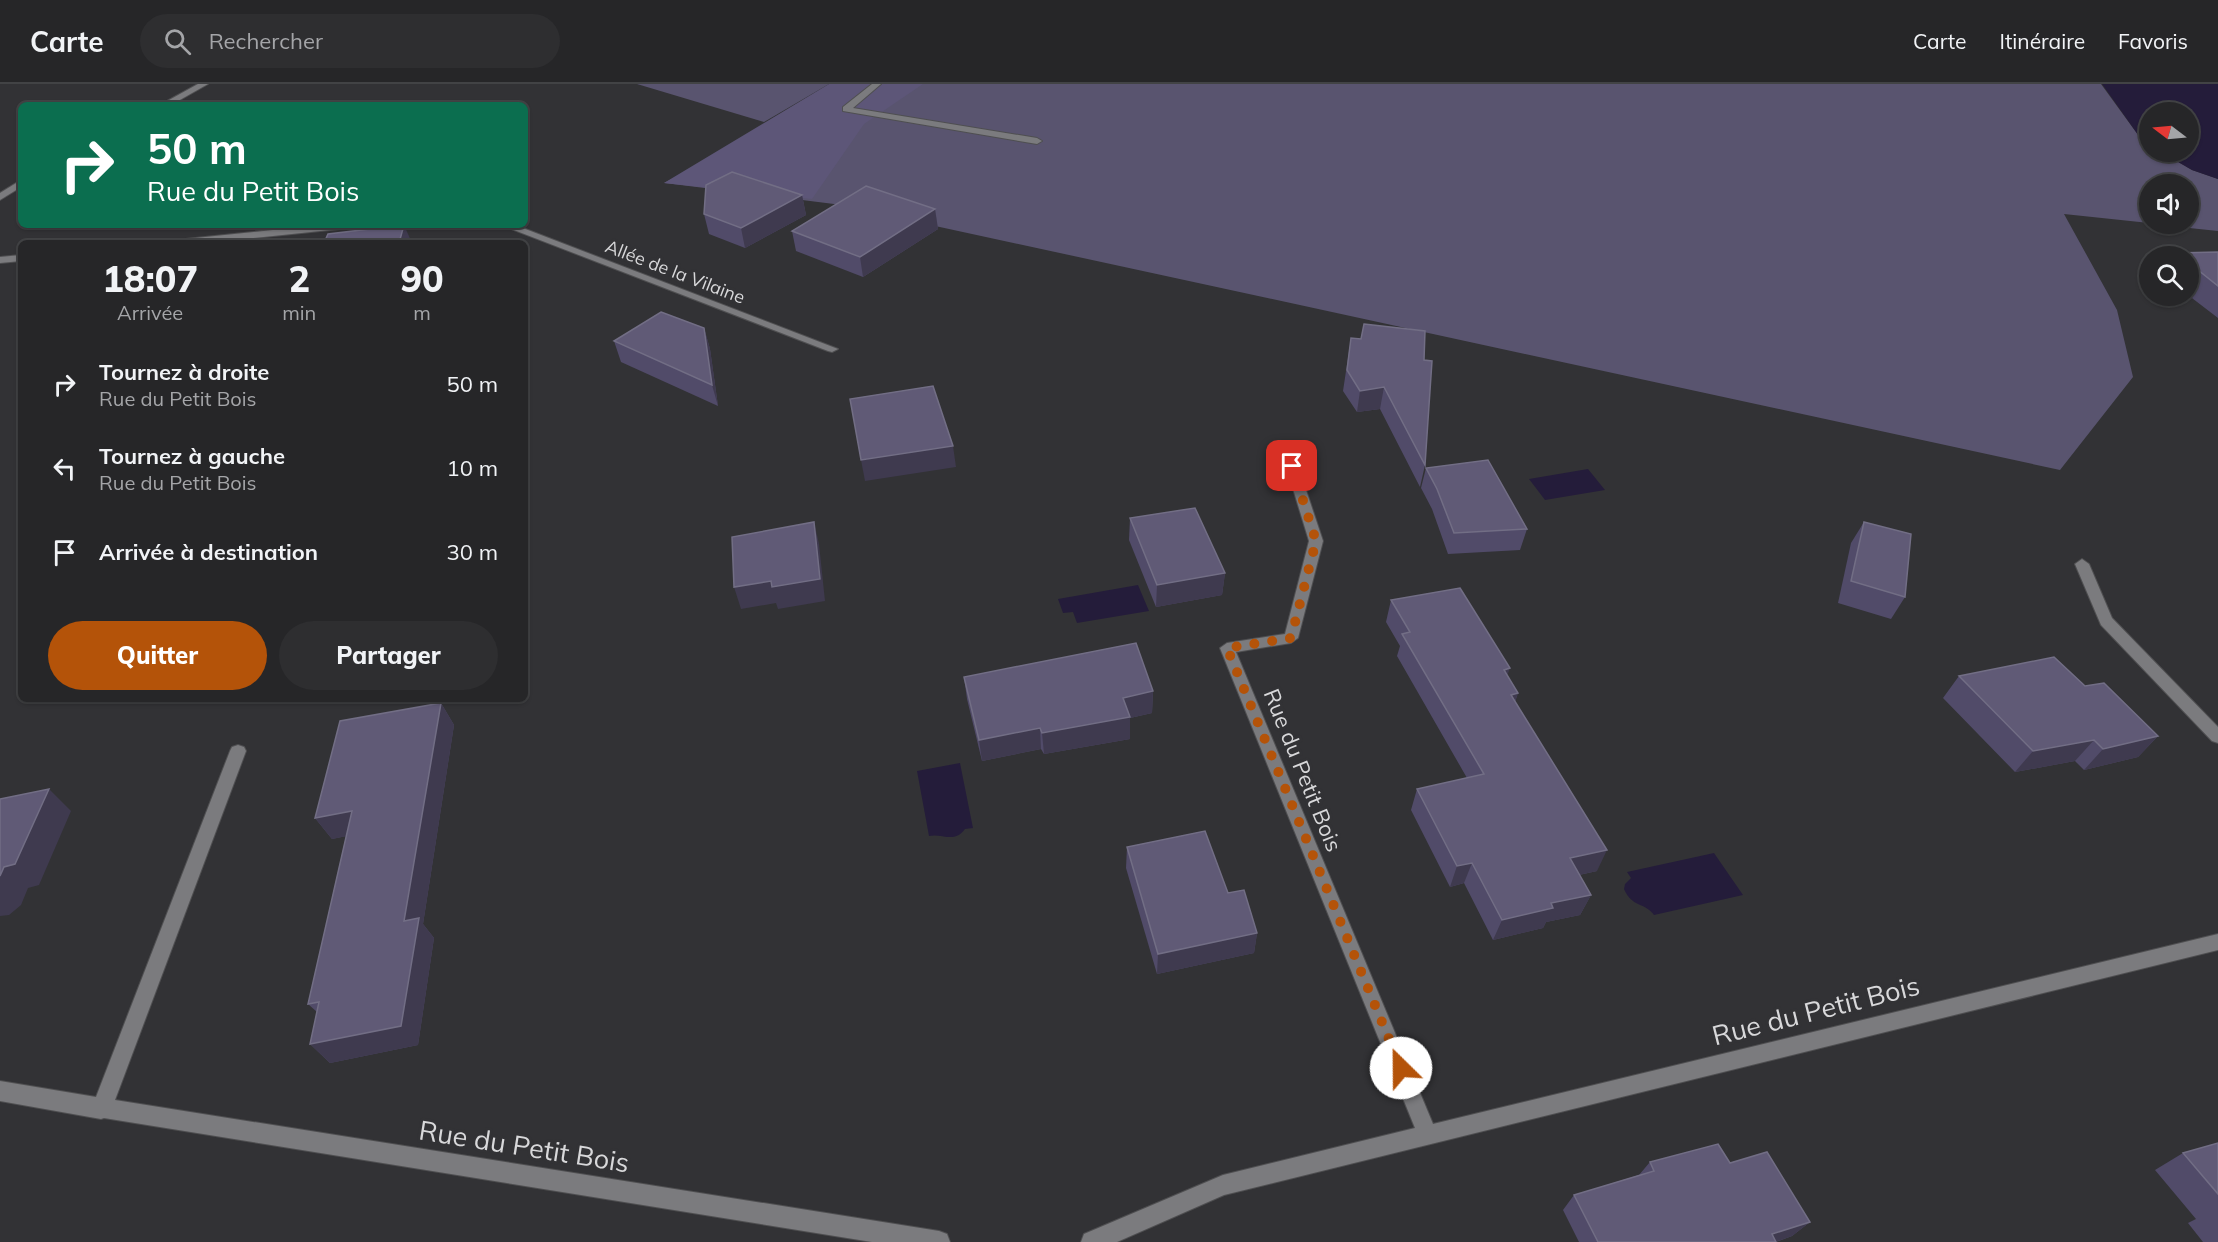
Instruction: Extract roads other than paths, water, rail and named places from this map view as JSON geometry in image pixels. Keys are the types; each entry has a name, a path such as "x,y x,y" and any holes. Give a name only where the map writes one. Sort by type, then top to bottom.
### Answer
{"street":[{"path":"189,84 202,85"},
{"path":"876,84 846,109 1037,141"},
{"path":"170,102 202,85"},
{"path":"0,197 18,185"},
{"path":"205,240 320,228"},
{"name":"Allée de la Vilaine","path":"514,228 832,350"},
{"path":"0,260 18,258"},
{"name":"Rue du Petit Bois","path":"1292,466 1316,541 1291,638 1227,648 1428,1135"},
{"path":"2082,564 2106,621 2218,737"},
{"path":"101,1109 238,752"},
{"name":"Rue du Petit Bois","path":"1092,1242 1223,1185 2218,942"},
{"name":"Rue du Petit Bois","path":"0,1091 939,1242"}]}
